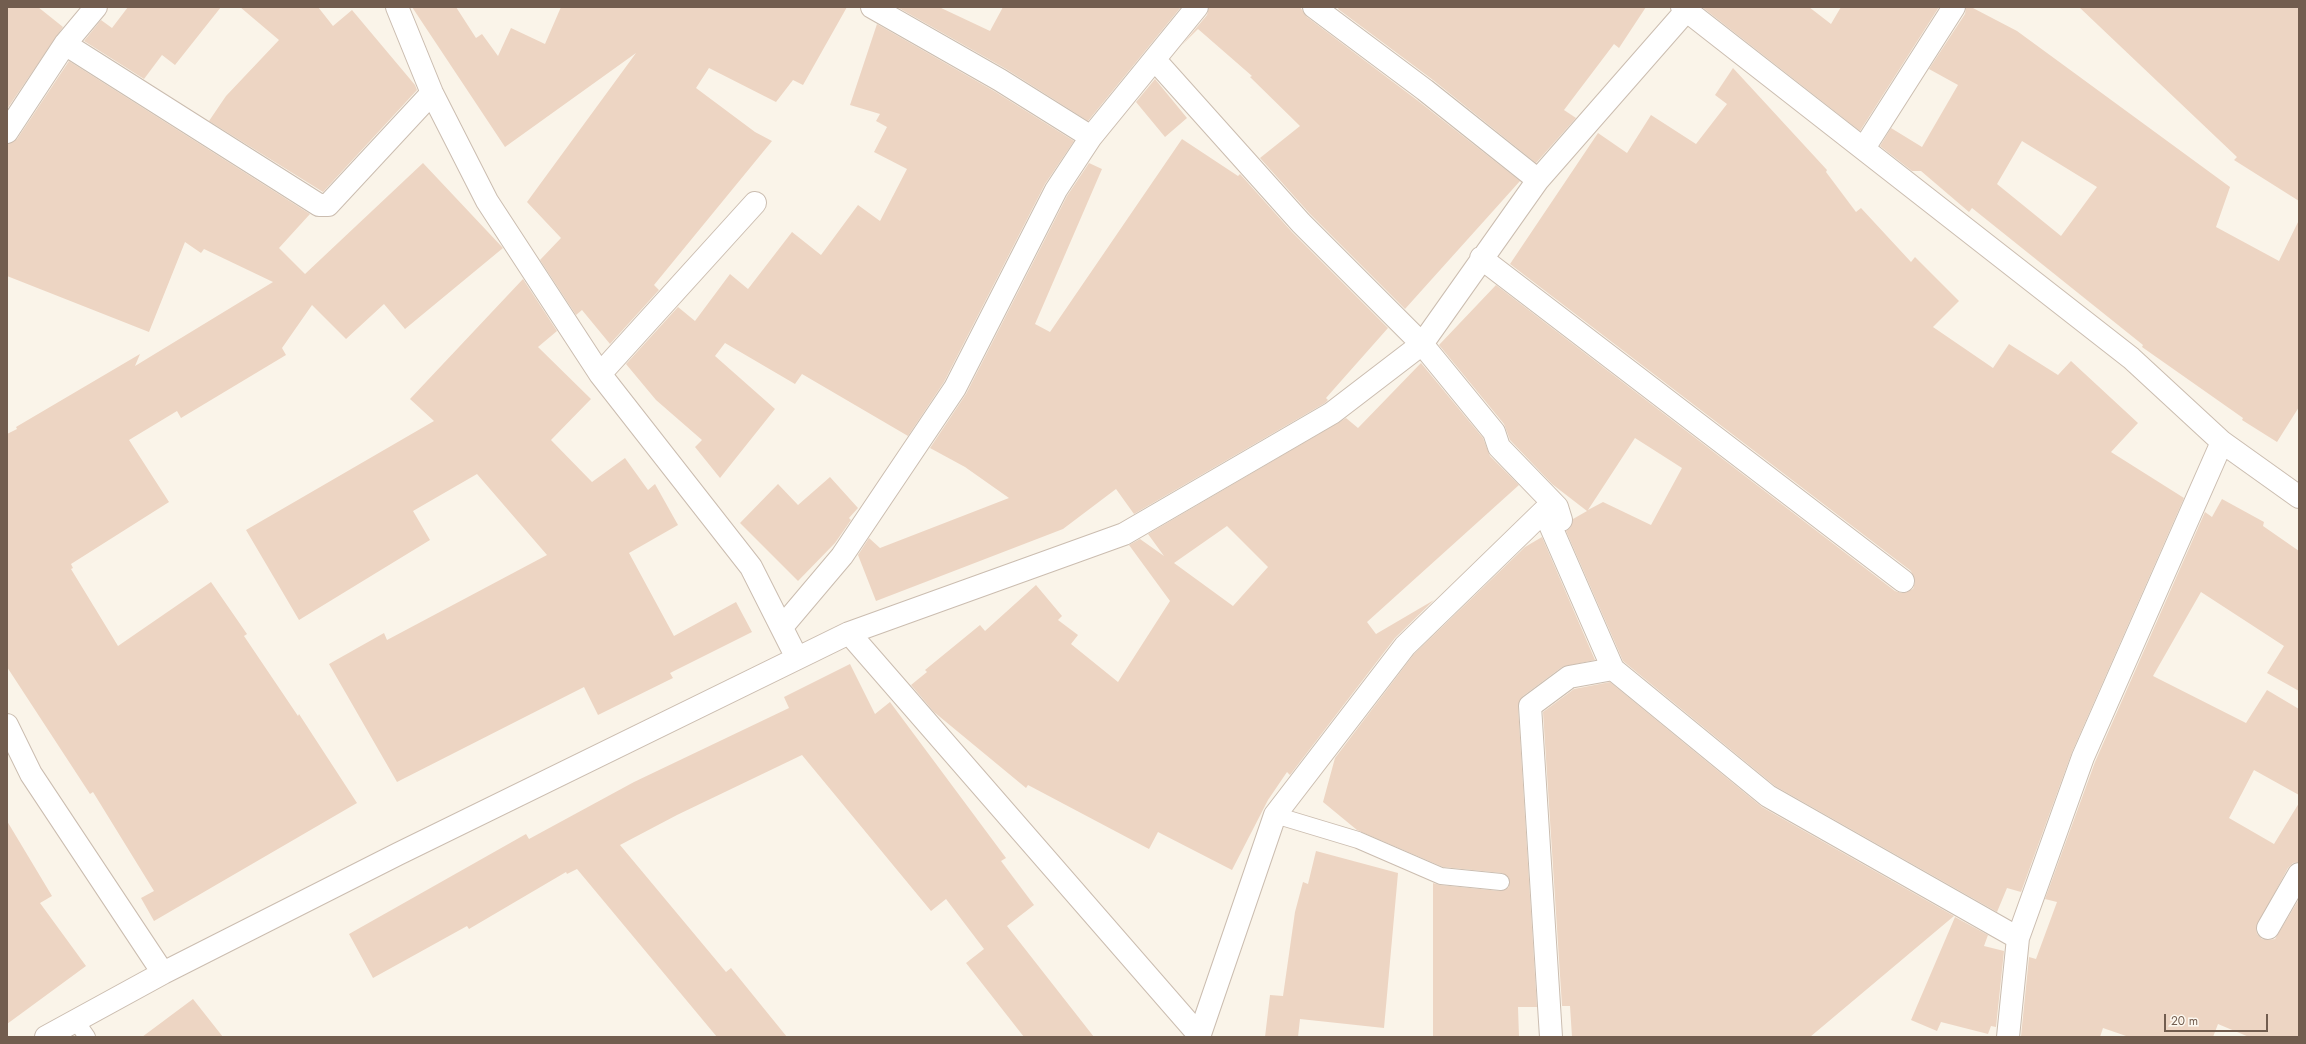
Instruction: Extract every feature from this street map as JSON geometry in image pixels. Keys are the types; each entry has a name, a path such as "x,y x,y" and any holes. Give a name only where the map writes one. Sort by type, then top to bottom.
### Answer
{"street":[{"path":"7,132 65,44 96,7"},
{"path":"397,7 432,93 487,201 600,374 751,567 796,658"},
{"path":"872,7 1000,80 1091,137"},
{"path":"782,628 842,556 955,388 1056,190 1091,137 1197,7"},
{"path":"1314,7 1425,90 1538,180"},
{"path":"1864,148 1954,7"},
{"path":"46,1037 82,1029 163,974 398,854 849,633 1124,534 1332,413 1422,344 1481,258 1538,180 1684,9 1864,148 2131,358 2222,442 2299,497"},
{"path":"65,44 319,206 328,205 432,93"},
{"path":"1155,60 1301,223 1422,344 1494,432 1499,447 1557,507 1588,605 1613,669"},
{"path":"600,374 755,203"},
{"path":"1481,258 1903,581"},
{"path":"2008,1037 2018,938 2083,757 2222,442"},
{"path":"1199,1036 1275,814 1405,646 1544,511 1613,669 1768,796 2018,938"},
{"path":"849,633 1199,1036"},
{"path":"1551,1037 1530,706 1569,677 1613,669"},
{"path":"7,725 31,774 163,974"},
{"path":"2268,928 2299,874"}],"lane":[{"path":"1275,814 1358,840 1441,876 1501,882"}],"building":[{"path":"7,7 38,7 63,27 7,109"},
{"path":"128,7 221,7 175,65 162,55 144,79 84,41 101,20 112,28"},
{"path":"240,7 318,7 333,26 352,10 415,85 417,90 323,192 209,121 226,96 279,40"},
{"path":"412,7 456,7 476,38 482,34 498,56 511,28 545,44 561,7 847,7 803,85 793,80 776,102 709,68 696,88 755,132 772,141 654,285 659,290 610,344 582,310 576,315 540,260 561,238 527,202 636,53 505,147"},
{"path":"897,7 939,7 990,31 1003,7 1181,7 1088,121 1006,69"},
{"path":"1209,7 1300,7 1307,17 1417,100 1520,181 1405,309 1310,214 1260,158 1300,126 1250,77 1252,76 1198,29 1182,45 1207,15"},
{"path":"1339,7 1646,7 1619,48 1614,44 1564,110 1576,118 1536,163 1433,80 1338,9"},
{"path":"1702,7 1809,7 1831,24 1841,7 1939,7 1860,131"},
{"path":"1966,7 1971,7 2017,31 2230,187 2216,227 2279,261 2299,220 2299,407 2277,442 2242,420 2243,418 2142,347 2143,345 1972,208 1969,212 1921,171 1912,171 1880,146 1891,128 1922,147 1958,85 1929,69 1965,14","holes":["2022,141 2097,187 2061,236 1997,184"]},
{"path":"2079,7 2299,7 2299,201 2234,160 2237,157"},
{"path":"877,24 994,91 1074,141 1045,184 944,382 908,436 802,374 795,384 725,343 715,356 775,409 720,478 695,447 702,440 656,400 626,364 678,307 695,321 730,274 748,289 792,232 821,255 858,205 880,221 907,169 874,152 887,127 876,121 880,114 850,105"},
{"path":"69,61 310,214 279,248 305,274 423,163 503,248 405,329 384,304 346,339 312,305 282,348 286,355 181,418 177,411 129,440 169,502 71,564 73,568 71,569 118,646 211,582 247,634 244,636 298,716 299,714 357,803 154,921 141,898 154,891 93,792 90,794 7,667 7,434 17,429 16,427 140,354 135,366 273,282 204,249 201,253 185,242 149,332 7,276 7,144 17,139"},
{"path":"1733,68 1827,170 1826,172 1856,212 1861,208 1911,262 1915,257 1959,301 1933,327 1993,368 2009,344 2058,375 2071,361 2138,423 2111,452 2184,498 2072,752 2021,892 2007,888 1997,912 1775,786 1623,661 1566,531 1570,528 1573,519 1587,511 1552,484 1510,440 1504,424 1439,345 1496,285 1895,591 1902,593 1913,589 1915,582 1911,571 1510,264 1598,133 1627,153 1651,115 1696,144 1727,104 1715,95","holes":["1635,438 1682,468 1651,525 1603,502 1588,510"]},
{"path":"1155,79 1187,118 1165,137 1136,102"},
{"path":"1182,139 1238,176 1240,174 1292,232 1388,328 1326,398 1328,400 1325,403 1134,514 1116,489 1063,529 876,601 858,555 869,538 880,548 1009,498 965,467 930,448 966,394 1067,196 1089,163 1102,169 1035,324 1050,332"},
{"path":"523,279 557,331 538,347 591,399 551,440 592,482 625,458 648,490 655,484 678,525 629,553 674,636 736,602 752,632 670,673 673,678 598,715 584,687 397,782 329,664 384,633 387,640 547,555 477,474 413,511 430,540 299,620 246,530 434,421 410,399"},
{"path":"1421,363 1483,438 1490,456 1519,485 1367,622 1376,634 1434,600 1395,638 1290,775 1287,772 1268,800 1232,870 1158,832 1149,849 1028,785 1026,788 934,712 911,685 927,672 925,670 980,625 985,631 1036,585 1062,616 1058,620 1078,635 1071,644 1118,682 1170,601 1129,545 1140,539 1164,556 1148,534 1346,418 1358,428","holes":["1227,526 1268,567 1233,606 1174,563"]},
{"path":"830,477 858,508 849,518 851,520 835,543 798,581 740,523 778,484 798,505"},
{"path":"2222,499 2264,522 2263,526 2299,551 2299,691 2267,673 2284,646 2201,592 2153,676 2246,723 2267,690 2299,709 2299,795 2254,770 2229,818 2274,844 2299,803 2299,862 2293,863 2288,868 2256,928 2257,934 2262,939 2275,939 2299,899 2299,1037 2249,1037 2218,1024 2213,1037 2129,1037 2103,1028 2100,1037 2021,1036 2029,957 2036,959 2057,902 2045,899 2095,762 2205,512 2212,517"},
{"path":"1542,537 1595,660 1562,667 1523,696 1518,706 1537,1007 1518,1007 1519,1037 1433,1037 1433,883 1500,891 1509,887 1509,878 1502,873 1443,867 1357,830 1323,802 1335,758 1414,654 1525,547"},
{"path":"850,664 875,714 890,702 1006,858 1001,861 1034,905 1007,926 1094,1037 1024,1037 966,963 984,949 946,899 931,911 802,755 677,815 620,845 726,972 731,968 787,1037 717,1037 577,869 567,874 566,872 469,929 467,926 373,978 349,934 526,834 529,839 634,782 789,708 784,697"},
{"path":"1610,682 1762,807 1954,916 1810,1037 1572,1037 1570,1006 1562,1006 1543,712 1574,689"},
{"path":"7,821 52,896 40,903 86,966 7,1024"},
{"path":"1316,851 1398,873 1384,1028 1300,1019 1298,1037 1265,1037 1270,995 1283,996 1295,912 1303,882 1308,884"},
{"path":"1955,917 1988,935 1984,946 2004,951 1996,1027 1991,1026 1988,1034 1941,1022 1937,1031 1911,1020"},
{"path":"193,999 223,1037 142,1037"}]}
